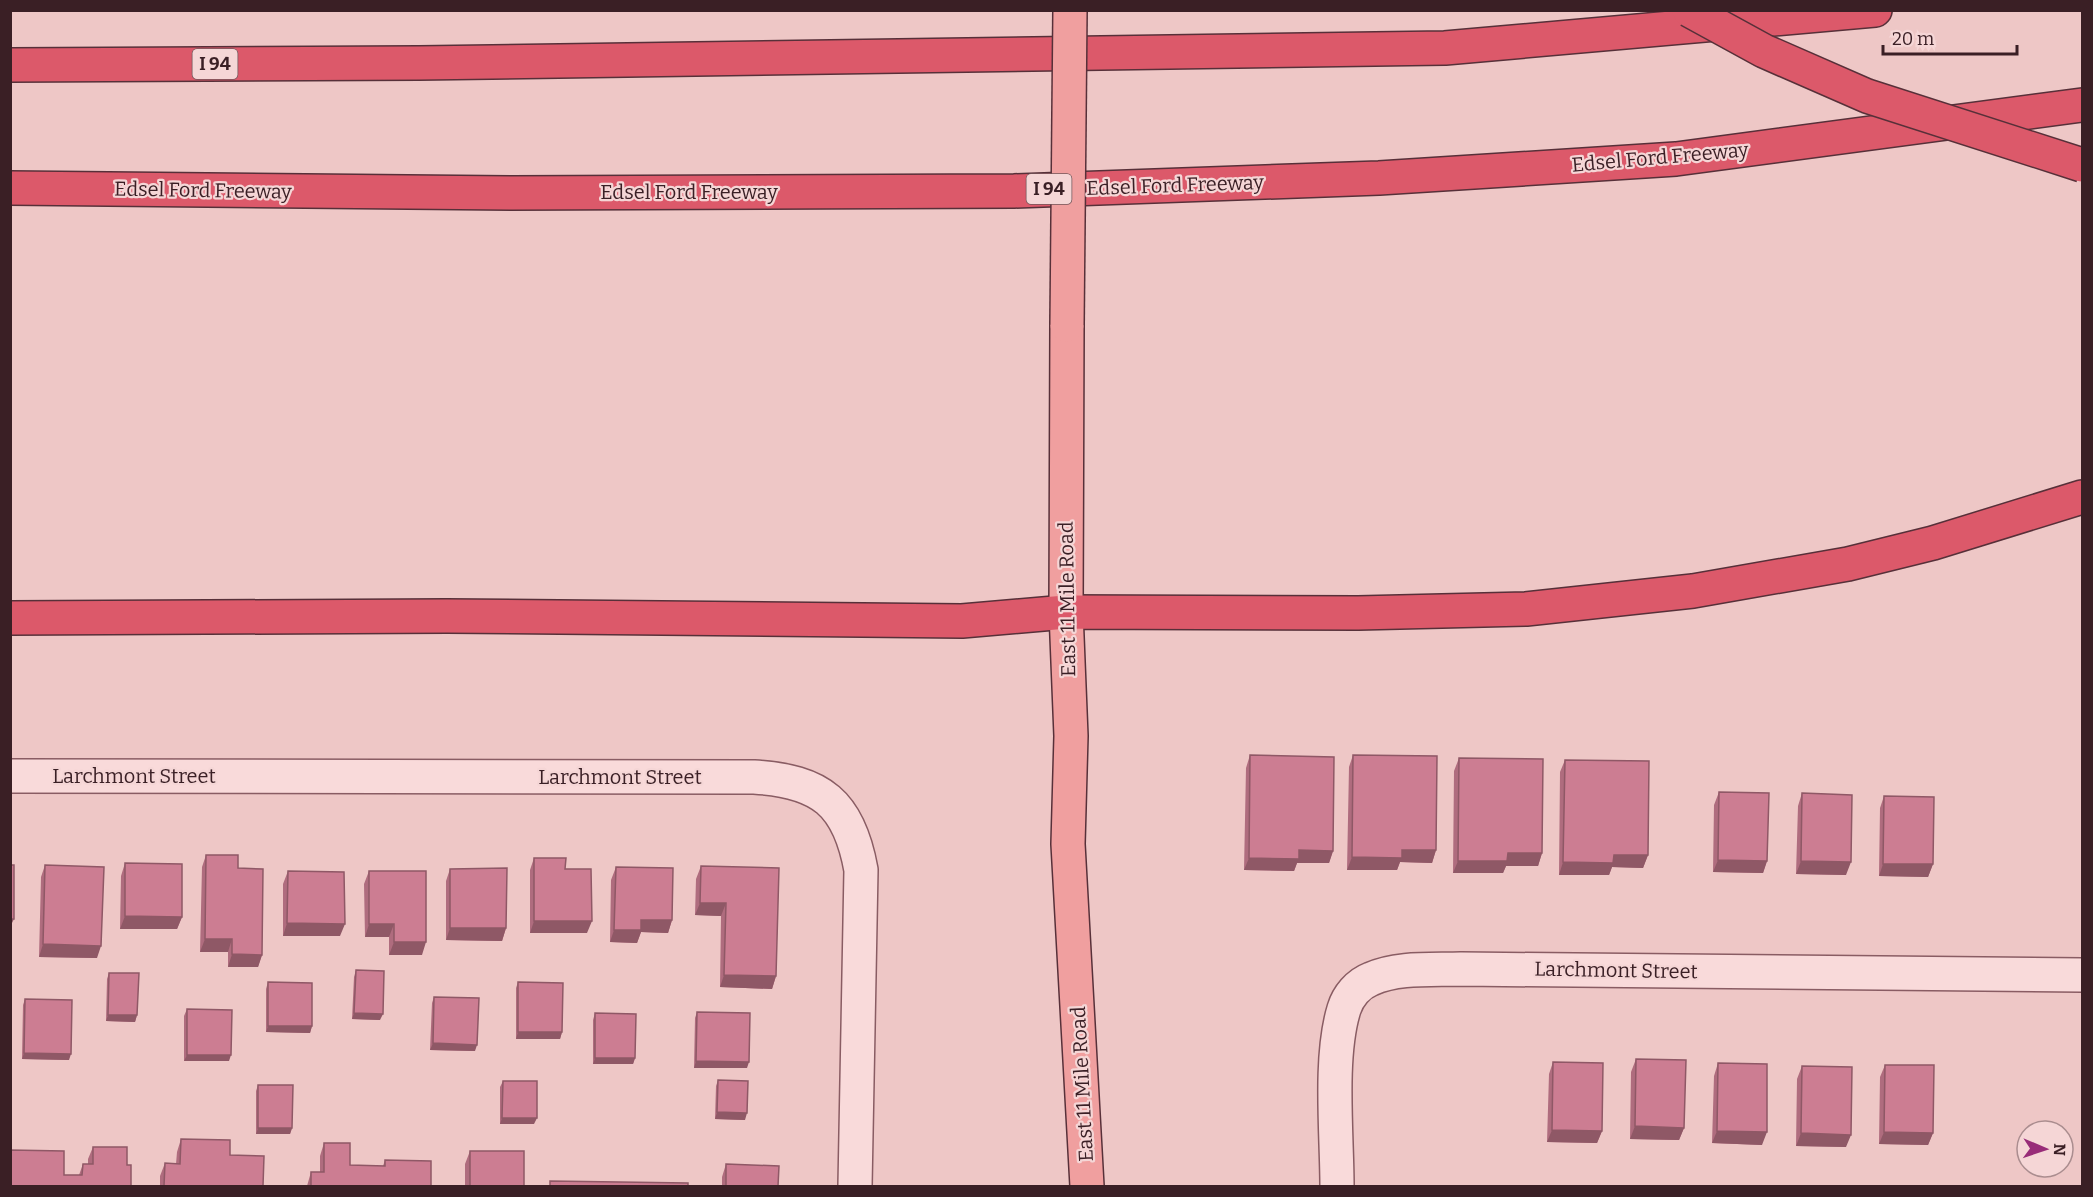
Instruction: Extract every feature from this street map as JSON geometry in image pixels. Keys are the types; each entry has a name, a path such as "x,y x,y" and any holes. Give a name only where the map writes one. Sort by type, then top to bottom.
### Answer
{"highway":[{"path":"1689,10 1764,51 1866,96 2082,165"},
{"name":"I 94","path":"10,65 419,63 1444,48 1864,11"},
{"name":"Edsel Ford Freeway","path":"10,188 511,194 1014,191 1379,178 1676,159 2082,105"},
{"path":"10,618 447,616 962,621 1066,612 1526,609 1704,590 1848,564 1933,543 2082,497"}],"main road":[{"name":"East 11 Mile Road","path":"1070,10 1066,612 1071,736 1068,844 1088,1186"}],"street":[{"name":"Larchmont Street","path":"10,776 754,777 780,779 807,786 833,801 844,816 857,849 861,870 855,1186"},
{"name":"Larchmont Street","path":"1338,1186 1336,1070 1340,1024 1351,994 1369,980 1396,972 1461,969 2082,975"}],"building":[{"path":"1250,755 1334,757 1333,851 1299,850 1299,859 1249,858"},
{"path":"1353,755 1437,756 1436,850 1402,850 1402,858 1352,857"},
{"path":"1459,758 1543,759 1542,853 1508,853 1507,861 1458,861"},
{"path":"1565,760 1649,761 1648,855 1614,855 1613,863 1563,862"},
{"path":"1719,792 1769,793 1767,861 1718,860"},
{"path":"1802,793 1852,795 1851,862 1801,861"},
{"path":"1884,796 1934,797 1933,864 1883,864"},
{"path":"206,855 238,855 238,868 263,869 262,955 232,954 232,939 205,939"},
{"path":"534,858 566,858 565,869 591,869 592,921 534,921"},
{"path":"125,863 182,864 182,917 125,916"},
{"path":"10,865 14,865 14,919 10,919"},
{"path":"45,865 104,867 101,946 43,944"},
{"path":"701,866 779,868 776,976 724,975 726,903 700,903"},
{"path":"616,867 673,868 672,920 641,920 641,930 614,930"},
{"path":"507,868 506,928 450,928 450,869"},
{"path":"288,871 344,872 345,924 287,923"},
{"path":"369,871 426,871 426,942 394,942 394,924 369,924"},
{"path":"356,970 384,971 383,1014 354,1013"},
{"path":"109,973 139,973 137,1015 108,1015"},
{"path":"268,982 312,983 312,1026 268,1026"},
{"path":"518,982 563,983 562,1032 518,1032"},
{"path":"434,997 479,998 477,1045 433,1043"},
{"path":"25,999 72,1000 71,1054 24,1053"},
{"path":"187,1009 232,1010 231,1055 187,1055"},
{"path":"697,1012 750,1013 749,1062 696,1061"},
{"path":"595,1013 636,1014 635,1058 595,1058"},
{"path":"1636,1059 1686,1060 1684,1128 1635,1126"},
{"path":"1553,1062 1603,1063 1602,1131 1552,1130"},
{"path":"1718,1063 1767,1064 1767,1132 1717,1131"},
{"path":"1885,1065 1934,1065 1933,1133 1884,1132"},
{"path":"1802,1066 1852,1067 1851,1135 1801,1133"},
{"path":"718,1080 748,1081 747,1113 717,1112"},
{"path":"503,1081 537,1081 537,1118 502,1118"},
{"path":"258,1085 293,1085 292,1128 258,1128"},
{"path":"181,1139 230,1140 230,1155 264,1156 263,1186 164,1186 165,1163 180,1164"},
{"path":"324,1143 350,1143 350,1165 385,1166 385,1160 431,1161 431,1186 311,1186 311,1172 324,1172"},
{"path":"93,1147 127,1147 127,1165 131,1165 131,1186 10,1186 10,1150 64,1151 64,1175 82,1175 83,1164 93,1164"},
{"path":"470,1151 524,1151 524,1186 470,1186"},
{"path":"726,1164 779,1166 778,1186 726,1186"},
{"path":"550,1181 688,1183 688,1186 550,1186"}]}
